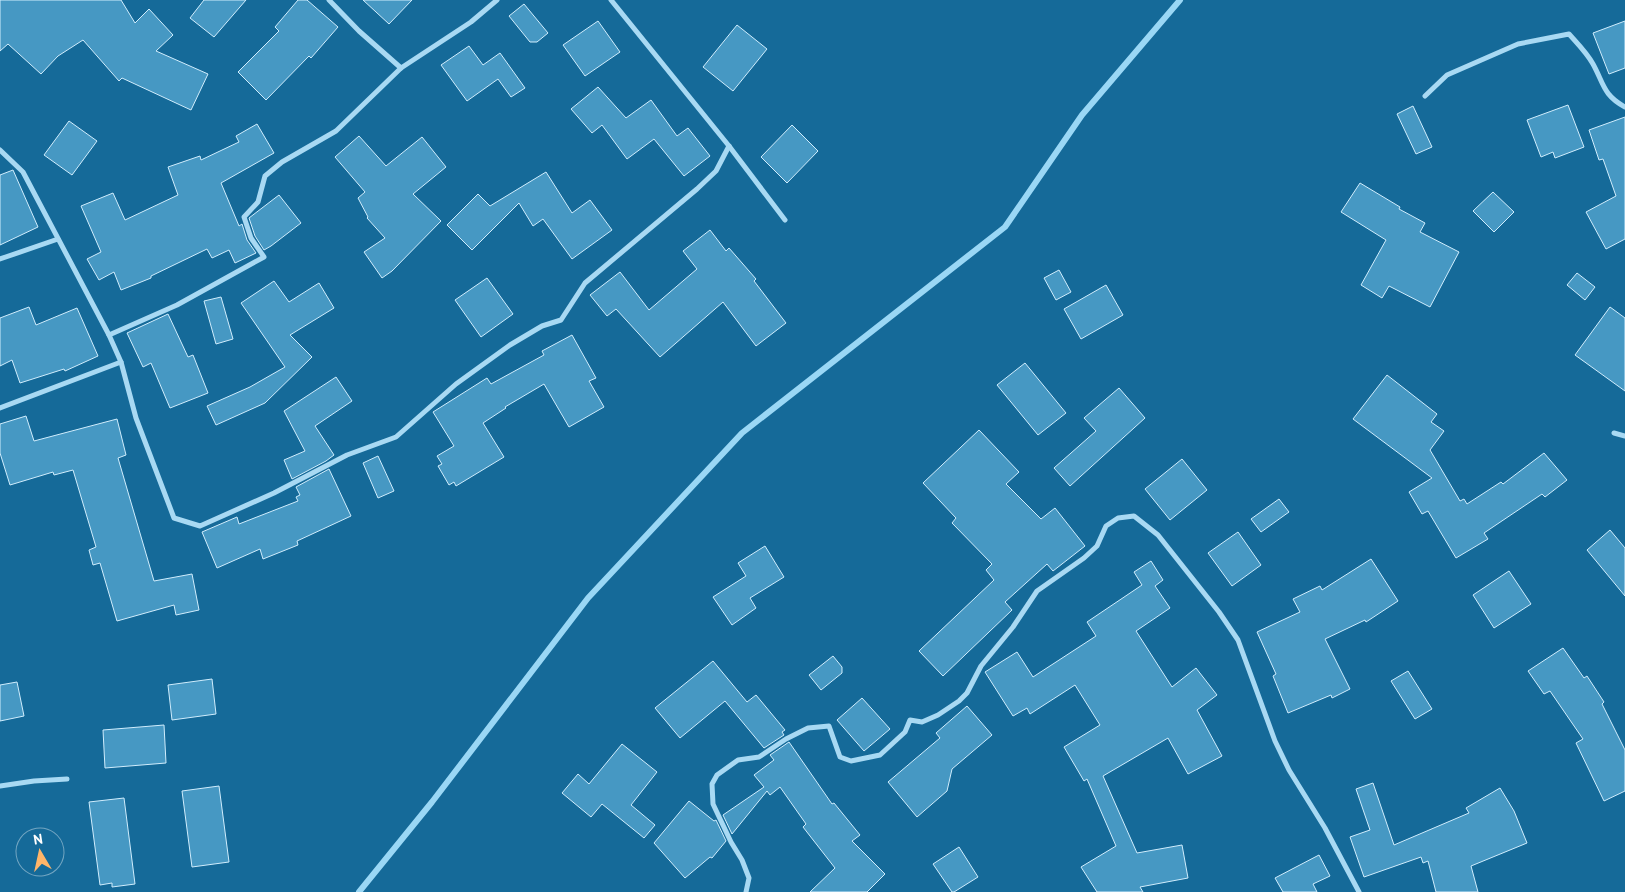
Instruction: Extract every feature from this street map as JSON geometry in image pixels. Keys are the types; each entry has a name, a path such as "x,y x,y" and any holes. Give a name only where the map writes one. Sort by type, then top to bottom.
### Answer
{"street":[{"path":"329,0 400,68"},
{"path":"109,335 177,305 264,256 251,238 244,217 258,202 265,176 296,154 336,131 400,68 471,22 496,0"},
{"path":"611,0 729,146 785,220"},
{"path":"1425,96 1447,75 1518,44 1569,34 1593,63 1603,86 1613,100 1625,107"},
{"path":"0,150 23,172 109,335 121,362 136,418 174,518 200,526 274,493 347,455 396,437 456,384 510,345 542,326 561,320 586,283 716,171 729,146"},
{"path":"0,259 58,239"},
{"path":"0,408 121,362"},
{"path":"1614,433 1625,436"},
{"path":"746,892 748,878 742,860 713,804 712,784 717,775 738,760 759,757 786,739 808,728 829,726 840,757 851,761 880,756 905,732 910,720 922,722 938,715 967,694 980,666 1013,627 1037,591 1084,558 1097,546 1106,526 1118,518 1134,516 1158,535 1219,612 1238,640 1275,741 1289,770 1325,828 1359,892"},
{"path":"0,786 67,779"}],"building":[{"path":"0,0 121,0 135,23 149,9 173,35 156,51 208,74 191,110 122,78 119,81 83,40 58,56 41,74 8,44 0,51"},
{"path":"204,0 246,0 214,37 190,18"},
{"path":"298,0 307,0 338,27 311,58 309,56 266,100 238,72 279,31 275,27"},
{"path":"363,0 412,0 389,24"},
{"path":"524,4 548,33 537,42 530,42 509,16"},
{"path":"598,21 620,52 585,76 563,45"},
{"path":"1625,21 1625,68 1609,74 1593,33"},
{"path":"737,25 767,49 733,91 703,67"},
{"path":"469,46 483,65 500,53 525,88 511,97 498,79 467,101 441,65"},
{"path":"598,87 626,118 651,100 677,136 688,128 710,156 684,176 654,139 627,159 602,125 592,133 571,109"},
{"path":"1568,105 1584,147 1555,158 1553,152 1541,157 1527,120"},
{"path":"1413,106 1432,147 1416,154 1397,114"},
{"path":"1625,117 1625,239 1606,249 1586,212 1616,196 1603,159 1599,160 1589,130"},
{"path":"69,121 97,141 72,175 44,155"},
{"path":"257,124 274,153 221,183 239,226 242,224 247,240 256,253 235,263 229,250 212,258 207,249 151,276 151,278 121,290 114,272 99,280 87,259 101,252 81,206 113,193 125,220 178,195 168,167 200,156 201,160 239,142 236,136"},
{"path":"792,125 818,151 787,183 761,157"},
{"path":"359,136 386,166 422,137 446,167 413,194 441,221 392,271 382,278 364,252 385,238 367,218 358,198 365,192 335,157"},
{"path":"13,170 38,227 0,245 0,175"},
{"path":"546,172 572,213 590,200 612,230 572,259 543,219 533,226 519,203 472,250 447,225 478,194 490,206"},
{"path":"1360,183 1400,207 1399,209 1425,223 1420,232 1459,252 1430,307 1389,286 1382,298 1361,285 1386,240 1341,212"},
{"path":"1493,192 1514,212 1494,232 1473,211"},
{"path":"279,195 301,223 264,250 255,236 249,218"},
{"path":"710,230 726,251 729,248 756,279 754,281 786,323 756,346 723,302 660,357 616,309 607,316 590,295 620,272 649,310 697,269 683,251"},
{"path":"1059,270 1071,292 1056,300 1044,278"},
{"path":"1577,273 1595,287 1585,300 1567,285"},
{"path":"487,278 513,314 481,337 455,300"},
{"path":"274,281 289,302 319,283 334,308 290,335 312,357 265,403 216,425 207,406 250,387 285,367 241,303"},
{"path":"1106,285 1123,315 1081,339 1064,309"},
{"path":"221,297 233,339 216,344 204,301"},
{"path":"29,307 36,325 77,308 98,356 65,371 64,369 20,383 12,360 0,366 0,318"},
{"path":"1610,307 1625,318 1625,391 1575,355"},
{"path":"168,314 188,357 193,355 208,393 170,408 151,363 143,367 127,333"},
{"path":"572,335 596,378 589,381 604,407 569,427 544,384 505,407 483,423 504,457 456,486 454,482 449,485 438,466 442,464 437,456 454,446 433,412 487,378 491,384 544,355 542,351"},
{"path":"1025,363 1066,413 1038,435 997,385"},
{"path":"1387,375 1437,414 1431,422 1444,431 1430,450 1460,501 1464,499 1467,504 1501,482 1503,484 1544,453 1567,480 1545,497 1542,494 1484,533 1488,539 1456,558 1428,511 1422,514 1409,492 1432,478 1353,419"},
{"path":"336,377 352,401 315,426 334,455 292,479 284,460 305,451 284,411"},
{"path":"1119,388 1145,418 1070,486 1054,468 1096,431 1084,418"},
{"path":"26,416 34,441 117,419 126,455 118,458 154,581 192,574 199,610 176,615 174,605 117,621 100,563 93,565 89,550 96,547 73,470 54,475 53,472 10,485 0,453 0,424"},
{"path":"979,430 1019,472 1006,484 1041,519 1055,508 1085,546 1053,571 1047,564 1005,602 1012,610 943,676 919,651 994,580 986,570 992,564 952,523 956,518 923,483"},
{"path":"378,456 394,491 378,498 363,463"},
{"path":"1182,459 1207,490 1170,520 1145,489"},
{"path":"329,469 351,516 297,541 298,545 263,559 260,549 217,568 202,532 237,517 239,524 298,501 296,497 300,495 296,487"},
{"path":"1279,499 1289,512 1261,532 1251,519"},
{"path":"1610,530 1625,548 1625,596 1587,550"},
{"path":"1238,532 1261,565 1232,586 1208,553"},
{"path":"765,546 784,577 750,598 756,608 732,625 713,597 746,576 738,563"},
{"path":"1371,559 1398,601 1366,622 1365,620 1325,639 1350,689 1332,698 1331,695 1288,713 1273,676 1276,674 1257,632 1300,612 1293,599 1320,586 1322,590"},
{"path":"1151,561 1163,580 1155,586 1170,608 1136,631 1172,687 1196,668 1217,695 1197,710 1222,756 1188,774 1168,738 1103,776 1137,853 1182,845 1188,878 1140,887 1143,892 1097,892 1081,867 1116,846 1087,779 1084,781 1064,747 1100,725 1075,685 1030,714 1027,708 1013,716 985,672 1017,652 1033,677 1096,636 1087,622 1142,585 1134,572"},
{"path":"1509,571 1531,604 1494,628 1473,595"},
{"path":"1563,648 1584,678 1587,676 1604,702 1602,704 1625,750 1625,791 1604,801 1576,743 1583,739 1550,691 1544,694 1528,671"},
{"path":"833,656 842,667 842,673 821,690 809,675"},
{"path":"713,661 747,702 756,695 785,730 782,732 784,735 764,748 725,701 680,738 655,708"},
{"path":"1408,671 1432,709 1415,719 1391,681"},
{"path":"212,679 216,714 172,720 168,685"},
{"path":"17,682 24,716 0,721 0,685"},
{"path":"862,698 890,729 864,751 837,720"},
{"path":"967,706 992,735 952,769 947,791 917,817 888,782 940,738 936,733"},
{"path":"164,725 166,763 105,768 103,730"},
{"path":"789,742 832,804 834,803 860,835 852,841 885,874 867,892 810,892 835,868 803,827 806,824 780,787 770,795 767,791 732,834 723,815 764,787 754,775 774,760 770,755"},
{"path":"622,744 657,772 631,805 655,825 644,838 602,804 591,817 562,793 578,774 589,784"},
{"path":"1373,783 1394,845 1469,813 1466,808 1500,788 1514,811 1527,843 1471,866 1478,892 1436,892 1428,861 1423,863 1421,857 1364,877 1350,837 1370,830 1356,789"},
{"path":"219,786 229,862 192,867 182,791"},
{"path":"124,798 135,884 112,887 112,883 100,885 89,802"},
{"path":"689,801 714,821 716,820 726,841 712,858 710,857 685,878 654,843"},
{"path":"959,847 978,877 952,892 933,864"},
{"path":"1319,855 1330,876 1313,884 1317,892 1283,892 1275,878"}],"waterway":[{"path":"359,892 432,802 588,598 742,433 1005,227 1082,115 1180,0"}]}
